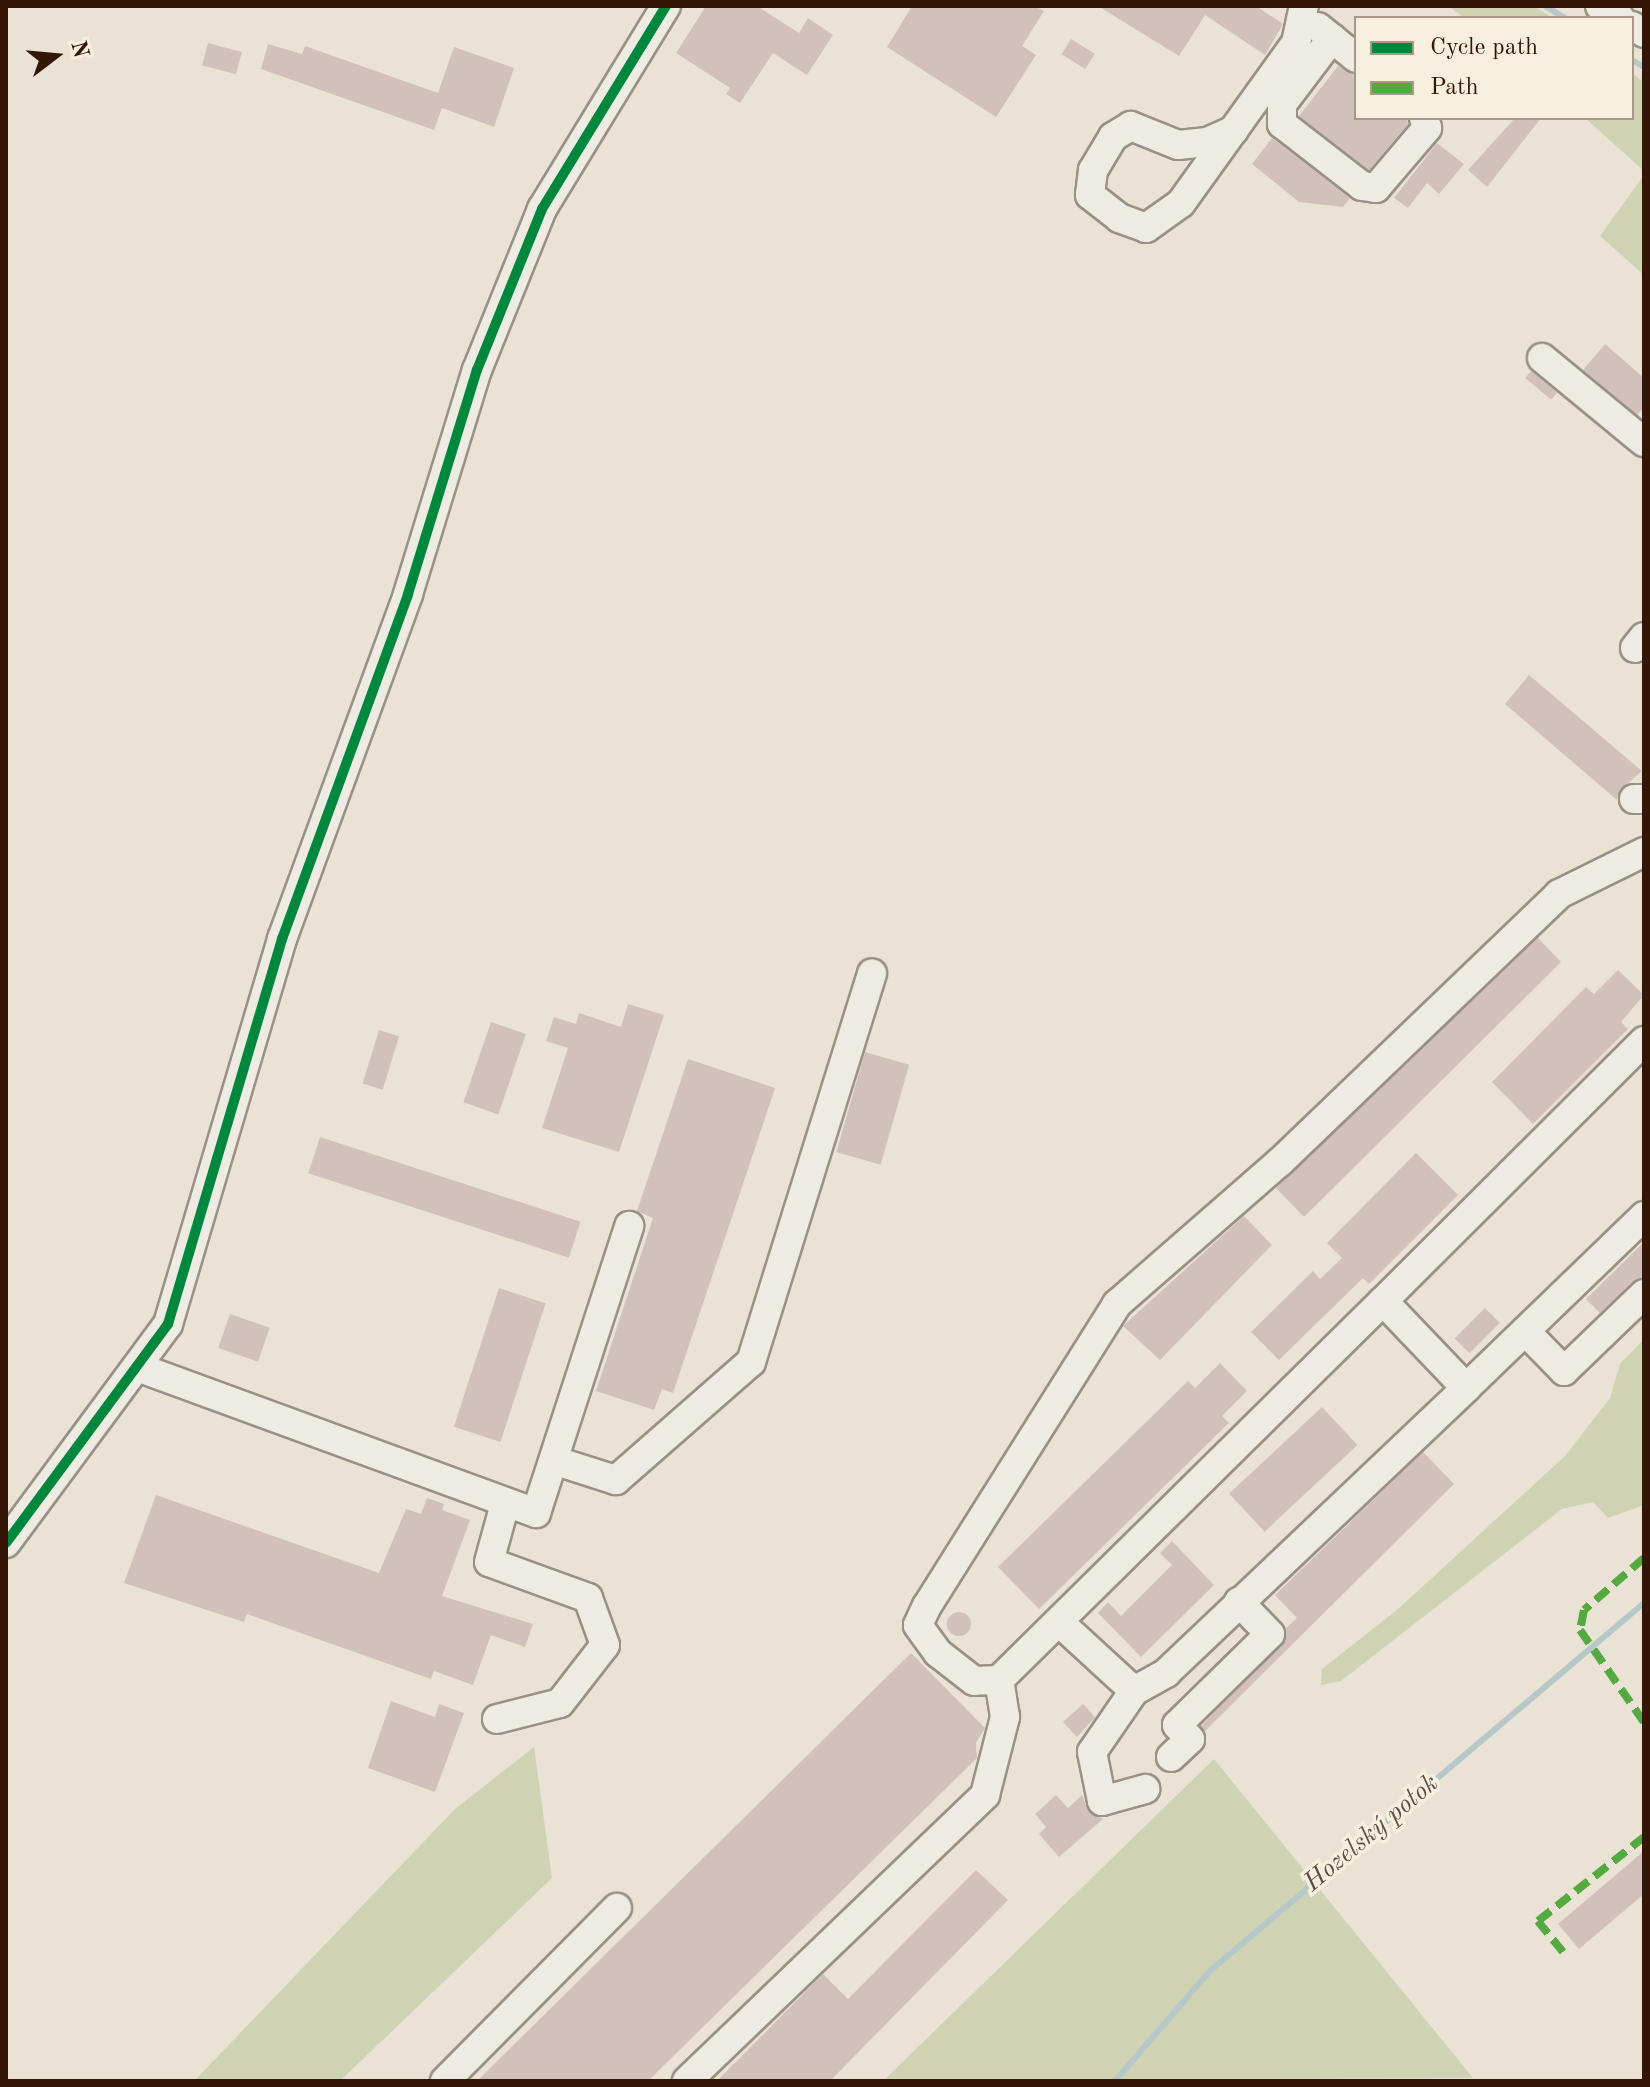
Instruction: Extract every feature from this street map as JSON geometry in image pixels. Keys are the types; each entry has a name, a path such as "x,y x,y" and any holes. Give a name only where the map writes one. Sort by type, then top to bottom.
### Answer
{"street":[{"path":"6,1543 168,1324 282,939 408,594 477,370 542,209 666,6"},
{"path":"1303,10 1354,56"},
{"path":"1234,130 1207,142 1178,145 1131,126 1113,137 1093,170 1090,195 1119,218 1146,228 1181,203 1234,130 1296,43 1303,10"},
{"path":"1332,38 1282,104 1282,124 1362,186 1376,188 1427,128 1425,120"},
{"path":"1542,358 1644,442"},
{"path":"1644,852 1559,894 1280,1162 1117,1304 918,1625 938,1653 974,1681 999,1680 1644,1041"},
{"path":"556,1461 616,1480 751,1362 872,973"},
{"path":"1145,1789 1102,1801 1092,1752 1134,1691 1166,1673 1644,1216"},
{"path":"137,1367 536,1513 556,1461 629,1226"},
{"path":"1525,1331 1564,1371 1644,1294"},
{"path":"1383,1301 1466,1388"},
{"path":"497,1719 560,1703 605,1645 588,1598 489,1562 505,1504"},
{"path":"1171,1757 1190,1739 1177,1725 1270,1634 1239,1602"},
{"path":"1059,1622 1134,1691"},
{"path":"687,2081 985,1795 1005,1717 999,1680"},
{"path":"445,2081 617,1908"}],"green space":[{"path":"1448,6 1534,6 1550,16 1462,16"},
{"path":"1634,74 1644,82 1644,171 1587,120 1634,120"},
{"path":"1644,175 1644,275 1600,236"},
{"path":"1644,1339 1644,1505 1608,1518 1593,1502 1562,1509 1341,1681 1321,1685 1322,1669 1398,1609 1565,1456 1610,1398 1620,1364"},
{"path":"534,1747 552,1878 340,2081 194,2081 455,1809"},
{"path":"1214,1759 1473,2078 883,2081"}],"building":[{"path":"706,6 757,6 799,33 808,18 833,35 807,75 773,53 740,103 726,94 730,88 676,53"},
{"path":"912,6 1034,6 1044,11 1022,46 1036,55 996,117 887,47"},
{"path":"1098,6 1256,6 1283,24 1265,55 1205,15 1179,56"},
{"path":"1071,39 1095,54 1085,69 1061,54"},
{"path":"208,43 242,52 236,74 202,65"},
{"path":"268,44 302,54 305,46 438,93 454,47 514,68 494,127 442,108 434,130 261,69"},
{"path":"1338,66 1354,75 1354,120 1407,120 1408,124 1369,170 1299,116"},
{"path":"1513,120 1539,120 1487,187 1468,170"},
{"path":"1272,138 1350,198 1343,207 1299,202 1252,164"},
{"path":"1437,143 1464,164 1439,194 1427,183 1408,208 1394,198"},
{"path":"1605,344 1644,378 1644,407 1637,415 1583,370"},
{"path":"1531,371 1557,393 1551,400 1525,378"},
{"path":"1529,675 1642,771 1620,790 1617,800 1505,704"},
{"path":"1538,938 1561,962 1304,1217 1276,1188"},
{"path":"1618,970 1644,995 1621,1022 1628,1029 1533,1124 1492,1082 1586,987 1594,994"},
{"path":"628,1004 664,1015 619,1152 542,1128 568,1048 546,1041 554,1017 576,1024 579,1013 621,1027"},
{"path":"491,1022 526,1034 498,1114 463,1102"},
{"path":"379,1030 399,1036 383,1090 363,1084"},
{"path":"865,1052 909,1065 881,1165 836,1152"},
{"path":"688,1059 775,1088 673,1393 662,1389 654,1410 596,1391 653,1218 637,1211"},
{"path":"320,1137 581,1222 569,1258 308,1173"},
{"path":"1416,1153 1458,1195 1369,1284 1363,1278 1279,1360 1251,1332 1313,1271 1320,1279 1342,1258 1327,1243"},
{"path":"1244,1216 1272,1245 1160,1360 1123,1326"},
{"path":"1644,1242 1644,1277 1632,1282 1600,1313 1586,1299"},
{"path":"499,1288 546,1303 500,1442 454,1427"},
{"path":"1485,1308 1500,1323 1469,1353 1455,1338"},
{"path":"230,1314 270,1328 258,1362 218,1348"},
{"path":"1220,1363 1247,1391 1222,1416 1229,1423 1039,1609 998,1567 1188,1381 1195,1388"},
{"path":"1322,1407 1357,1445 1265,1532 1229,1494"},
{"path":"1423,1452 1454,1484 1205,1731 1201,1726 1286,1639 1286,1628 1297,1618 1275,1595"},
{"path":"156,1495 379,1573 406,1509 421,1514 427,1498 444,1504 442,1510 470,1520 442,1596 533,1624 525,1647 491,1635 473,1685 434,1671 431,1679 247,1614 244,1622 124,1583"},
{"path":"1172,1541 1214,1585 1141,1657 1098,1613 1108,1602 1121,1616 1172,1565 1160,1553"},
{"path":"959,1612 970,1619 971,1624 964,1635 959,1636 948,1629 947,1624 954,1613"},
{"path":"911,1653 985,1728 976,1743 977,1758 648,2081 477,2081"},
{"path":"391,1701 435,1717 439,1704 464,1713 435,1792 368,1768"},
{"path":"1083,1704 1095,1717 1077,1737 1063,1722"},
{"path":"1056,1795 1068,1808 1082,1795 1089,1812 1103,1819 1059,1857 1039,1834 1046,1827 1035,1814"},
{"path":"1644,1851 1644,1894 1579,1949 1558,1924"},
{"path":"976,1870 1008,1900 830,2081 717,2081 823,1974 848,1999"}],"waterway":[{"path":"1545,6 1562,16"},
{"path":"1634,61 1644,67"},
{"name":"Hozelský potok","path":"1115,2081 1210,1971 1644,1603"}],"marked path":[{"path":"1644,1558 1584,1610 1580,1630 1644,1722"},
{"path":"1563,1952 1538,1921 1644,1837"}],"cycle path":[{"path":"6,1543 168,1324 282,939 408,594 477,370 542,209 666,6"}]}
